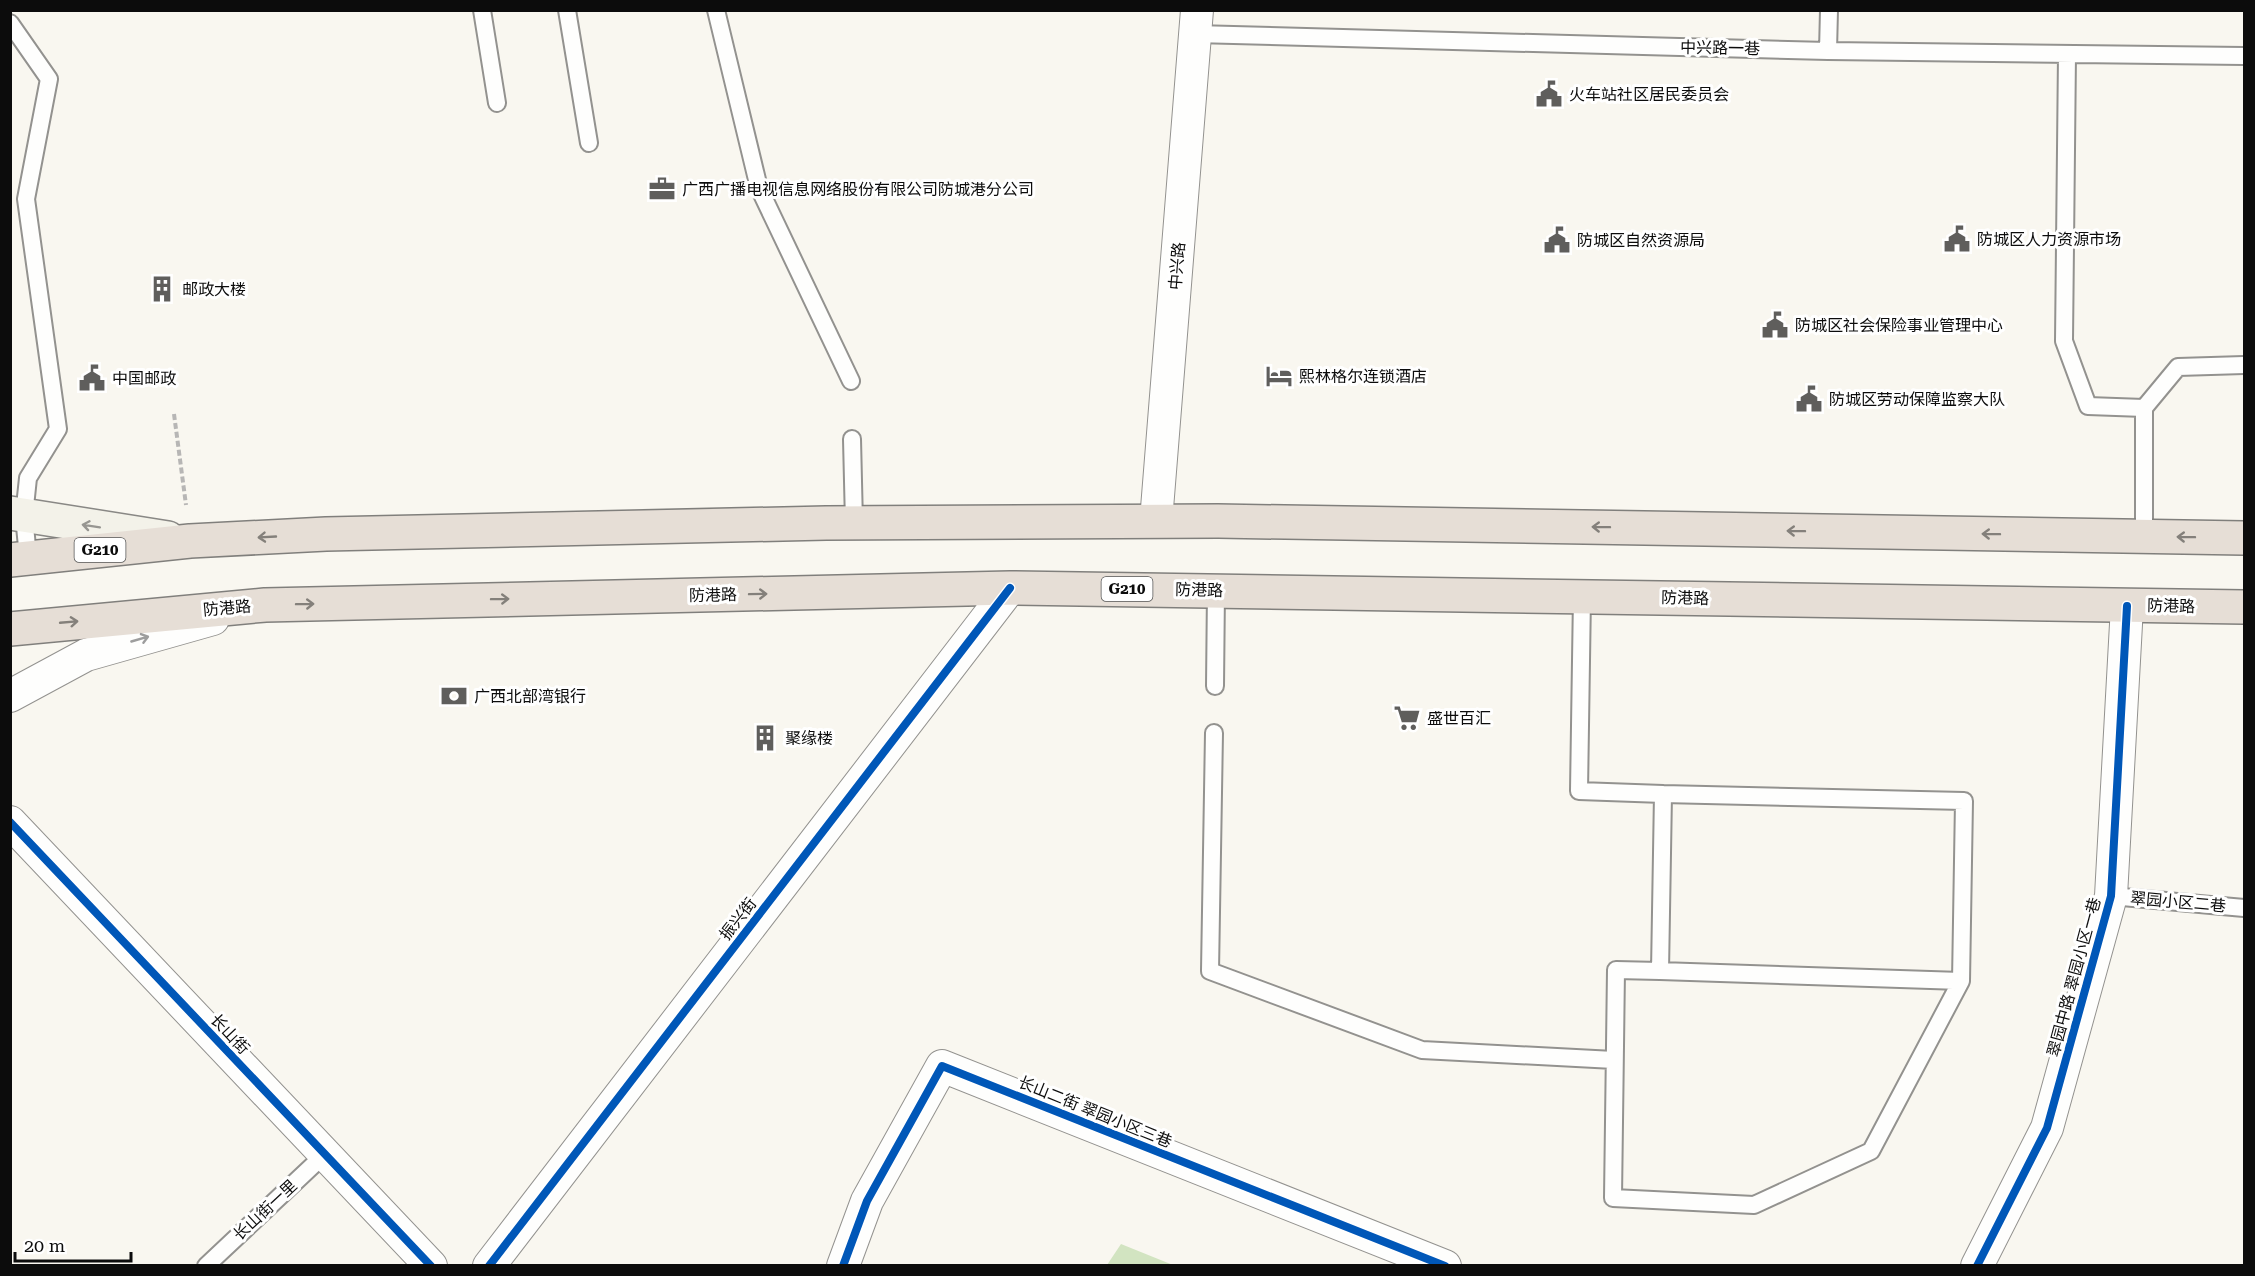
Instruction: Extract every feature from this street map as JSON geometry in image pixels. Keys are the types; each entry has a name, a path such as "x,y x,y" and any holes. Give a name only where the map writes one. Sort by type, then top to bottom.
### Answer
{"highway":[{"name":"G210","path":"19,558 190,541 326,534 854,523 1156,521 2244,538"},
{"name":"防港路","path":"10,629 265,604 1010,588 2244,607"}],"main road":[{"path":"17,515 190,541"}],"street":[{"name":"中兴路","path":"1156,521 1196,22"},
{"name":"振兴街","path":"489,1266 1010,588"},
{"path":"10,696 86,655 265,604"},
{"name":"翠园中路 翠园小区一巷","path":"1977,1266 2047,1128 2111,896 2127,606"},
{"name":"长山街","path":"10,822 430,1266"},
{"name":"长山二街 翠园小区三巷","path":"843,1266 867,1202 942,1066 1445,1266"}],"lane":[{"path":"482,10 497,103"},
{"path":"567,10 589,143"},
{"path":"716,10 759,188 851,381"},
{"path":"1828,51 1829,10"},
{"name":"中兴路一巷","path":"1196,22 1828,51 2244,56"},
{"path":"10,23 49,79 26,199 58,429 28,478 17,515 19,558"},
{"path":"2067,54 2064,341 2088,406 2144,408"},
{"path":"2144,536 2144,408 2178,367 2244,365"},
{"path":"852,439 854,523"},
{"path":"1215,686 1216,590"},
{"path":"1582,596 1579,791 1964,801 1961,981 1870,1151 1754,1205 1613,1198 1616,970 1961,981"},
{"path":"1214,733 1210,971 1422,1050 1614,1060"},
{"path":"1660,971 1663,794"},
{"name":"翠园小区二巷","path":"2111,896 2244,908"},
{"name":"长山街一里","path":"206,1266 325,1154"}],"path":[{"path":"174,414 190,541"}],"green space":[{"path":"1121,1244 1173,1265 1107,1265"}],"cycle path":[{"path":"489,1266 1010,588"},
{"path":"1977,1266 2047,1128 2111,896 2127,606"},
{"path":"10,822 431,1266"},
{"path":"843,1266 867,1201 942,1066 1445,1266"}],"place":[{"name":"火车站社区居民委员会","path":"1549,94"},
{"name":"广西广播电视信息网络股份有限公司防城港分公司","path":"662,189"},
{"name":"防城区人力资源市场","path":"1957,239"},
{"name":"防城区自然资源局","path":"1557,240"},
{"name":"邮政大楼","path":"162,289"},
{"name":"防城区社会保险事业管理中心","path":"1775,325"},
{"name":"熙林格尔连锁酒店","path":"1279,376"},
{"name":"中国邮政","path":"92,378"},
{"name":"防城区劳动保障监察大队","path":"1809,399"},
{"name":"广西北部湾银行","path":"454,696"},
{"name":"盛世百汇","path":"1407,718"},
{"name":"聚缘楼","path":"765,738"}]}
